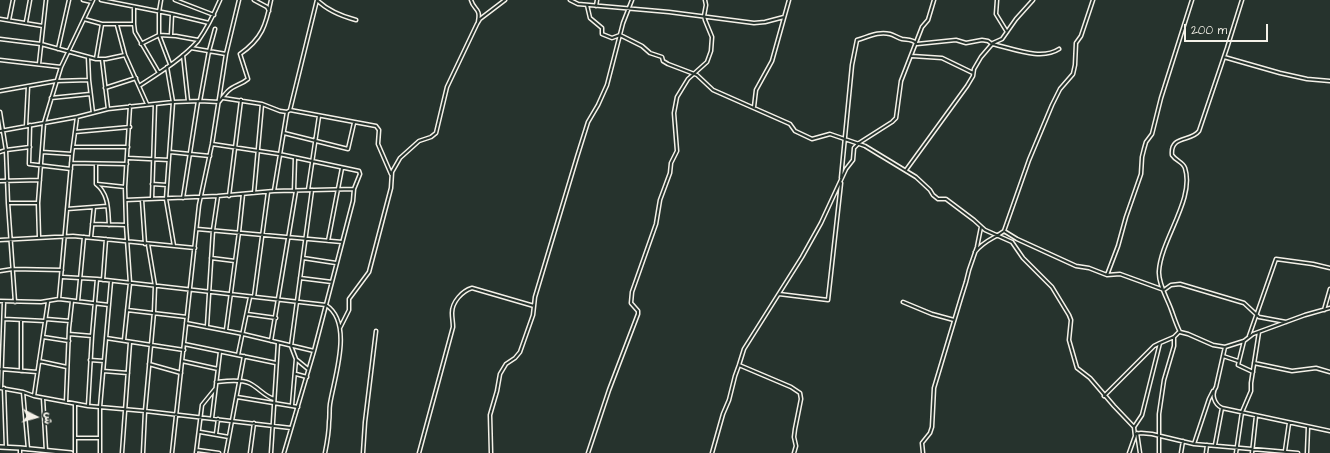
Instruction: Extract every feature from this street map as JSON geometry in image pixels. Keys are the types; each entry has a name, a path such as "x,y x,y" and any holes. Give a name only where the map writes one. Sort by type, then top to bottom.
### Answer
{"street":[{"path":"9,21 13,0"},
{"path":"26,23 30,0"},
{"path":"39,64 46,0"},
{"path":"58,49 69,0"},
{"path":"40,237 38,203 44,123 61,67 92,1 83,0"},
{"path":"101,0 172,14 209,24"},
{"path":"161,0 159,12 159,35 170,64"},
{"path":"175,0 214,14"},
{"path":"140,86 191,48 209,24 220,0"},
{"path":"172,453 201,197 210,156 226,54 239,0"},
{"path":"254,0 267,6 269,12"},
{"path":"1,131 77,117 108,109 130,106 188,101 219,102 227,92 248,79 240,54 258,39 267,20 272,0"},
{"path":"223,98 262,104 280,111 287,112 290,110 317,0"},
{"path":"317,0 324,7 356,20"},
{"path":"471,0 479,14 477,24"},
{"path":"340,328 349,310 349,299 369,272 392,188 392,172 400,158 419,141 431,137 436,133 447,87 477,24 480,19 505,0"},
{"path":"570,0 578,4 628,10 704,16 754,23 784,18"},
{"path":"596,0 596,6"},
{"path":"491,453 490,415 496,396 500,374 506,364 520,352 533,314 576,157 588,122 607,85 620,35 632,0"},
{"path":"588,453 609,390 637,317 638,311 631,303 632,292 656,224 660,200 670,173 671,164 677,151 674,108 677,97 688,79 707,62 711,52 712,35 704,16 706,5 705,0"},
{"path":"754,107 756,90 772,61 789,0"},
{"path":"712,453 744,349 821,223 848,166 853,160 855,147 894,120 901,81 922,28 928,20 934,0"},
{"path":"998,0 996,14 1007,32"},
{"path":"906,170 967,86 981,57 992,44 1002,39 1016,19 1033,0"},
{"path":"975,252 985,241 998,236 1004,231 1029,160 1052,105 1060,89 1073,74 1076,43 1081,36 1093,0"},
{"path":"1106,275 1118,246 1126,217 1141,174 1142,157 1146,142 1152,134 1161,98 1192,0"},
{"path":"1242,0 1199,131 1194,136 1178,141 1172,148 1172,155 1184,166 1187,183 1186,193 1170,231 1160,263 1159,276 1174,321 1180,332 1213,345 1225,347 1244,340 1259,332 1330,308"},
{"path":"587,5 590,18 602,28 602,34 612,38 620,35 642,46 650,53 662,57 663,61 668,64 700,77 713,90 790,124 795,131 812,140 830,134 870,148 916,177 938,199 946,199 988,232 1012,242 1023,258 1052,287 1069,315 1071,320 1069,340 1077,368 1088,376 1104,396 1134,427 1140,453"},
{"path":"134,6 134,24 137,37 158,73"},
{"path":"171,35 172,14"},
{"path":"0,19 43,26"},
{"path":"84,19 102,24 134,24"},
{"path":"96,59 102,24"},
{"path":"117,25 126,55 148,104"},
{"path":"183,198 199,101 215,29"},
{"path":"778,294 828,300 841,181 844,138 854,52 857,40 876,33 889,34 900,39 914,41 916,44 956,40 966,42 982,40 988,41 992,44 1033,54 1044,55 1059,49"},
{"path":"141,44 159,35 171,35 198,40"},
{"path":"0,38 41,44 96,59 126,55"},
{"path":"191,48 226,54"},
{"path":"183,55 188,101"},
{"path":"912,56 942,58 973,74"},
{"path":"88,57 90,94 93,112"},
{"path":"1224,57 1287,75 1330,82"},
{"path":"102,59 108,109"},
{"path":"0,60 61,67"},
{"path":"167,67 173,102 166,199 174,247"},
{"path":"105,88 136,78"},
{"path":"0,91 56,81 89,80"},
{"path":"26,126 28,86"},
{"path":"51,98 90,94"},
{"path":"229,196 241,100"},
{"path":"152,199 155,104"},
{"path":"254,193 262,104"},
{"path":"124,340 130,283 126,226 126,187 130,106"},
{"path":"290,110 378,128 378,144 392,176"},
{"path":"0,112 1,131 6,150 14,302"},
{"path":"274,191 287,112"},
{"path":"308,190 319,115"},
{"path":"59,299 71,163 77,117"},
{"path":"284,133 315,142 348,149 354,123"},
{"path":"30,125 29,164 71,169"},
{"path":"75,132 130,127"},
{"path":"212,144 279,154 359,171 360,174 354,189 353,200 307,377 284,453"},
{"path":"0,152 30,147"},
{"path":"73,147 128,147"},
{"path":"42,152 72,154"},
{"path":"170,152 210,156"},
{"path":"128,158 169,160"},
{"path":"271,341 276,318 295,191 295,158"},
{"path":"71,163 127,164"},
{"path":"96,164 96,184 100,187 106,198 109,225"},
{"path":"328,241 342,168"},
{"path":"0,181 40,180"},
{"path":"96,184 126,187"},
{"path":"152,184 167,185"},
{"path":"126,200 229,196 274,191 354,189"},
{"path":"292,405 296,374 296,359 292,346 312,190"},
{"path":"254,297 268,192"},
{"path":"226,330 243,194"},
{"path":"207,326 213,230 218,196"},
{"path":"142,200 147,244 155,286 152,345 145,411 143,453"},
{"path":"8,203 38,203"},
{"path":"67,209 107,206"},
{"path":"91,237 94,207"},
{"path":"92,224 126,226"},
{"path":"923,453 922,443 932,427 934,388 975,252 981,227"},
{"path":"197,228 342,242"},
{"path":"1004,231 1076,266 1089,268 1106,275 1120,274 1164,290"},
{"path":"0,240 40,237 91,237 174,247 195,248"},
{"path":"78,301 84,237"},
{"path":"103,280 106,239"},
{"path":"211,258 235,261"},
{"path":"303,258 336,263"},
{"path":"1249,337 1276,259 1330,268"},
{"path":"0,271 13,269 62,270"},
{"path":"62,277 98,279 326,305 334,312 340,328 341,347 330,404 330,422 325,453"},
{"path":"300,278 332,282"},
{"path":"88,406 90,360 98,279"},
{"path":"100,453 100,407 111,281"},
{"path":"1164,290 1171,285 1180,284 1239,301 1246,305 1257,316 1287,322"},
{"path":"419,453 453,327 453,306 464,291 472,288 534,306"},
{"path":"1324,310 1330,289"},
{"path":"238,355 250,297"},
{"path":"0,301 48,302 59,299 109,305"},
{"path":"66,402 72,301"},
{"path":"4,302 0,388 88,406 177,414 292,428"},
{"path":"34,396 48,302"},
{"path":"904,302 932,314 954,320"},
{"path":"128,310 187,317"},
{"path":"247,314 276,318"},
{"path":"4,319 70,321"},
{"path":"21,320 21,371"},
{"path":"186,323 226,330 314,351"},
{"path":"363,453 376,331"},
{"path":"1104,396 1149,351 1180,332"},
{"path":"1236,453 1242,412 1251,391 1259,332"},
{"path":"69,334 92,336"},
{"path":"43,337 69,341"},
{"path":"1159,453 1159,414 1164,380 1174,346 1174,337"},
{"path":"106,338 184,350"},
{"path":"1244,340 1238,365 1253,372"},
{"path":"122,453 130,342"},
{"path":"271,453 278,343"},
{"path":"1134,427 1142,415 1160,343"},
{"path":"184,344 276,363"},
{"path":"1194,444 1209,399 1216,387 1225,347"},
{"path":"212,418 220,352"},
{"path":"226,453 244,356"},
{"path":"1223,356 1238,361"},
{"path":"296,359 308,369"},
{"path":"90,360 104,361"},
{"path":"39,361 67,367"},
{"path":"182,361 218,369"},
{"path":"1254,363 1292,371 1316,368 1330,372"},
{"path":"149,364 181,373"},
{"path":"739,365 790,387 800,393 801,399 794,437 796,446 794,453"},
{"path":"1,370 37,372"},
{"path":"103,371 128,373"},
{"path":"296,374 307,377"},
{"path":"216,382 240,381 249,383 274,401"},
{"path":"4,388 6,447"},
{"path":"196,453 204,403 215,389"},
{"path":"1213,391 1217,406 1222,408 1330,431"},
{"path":"23,392 28,449"},
{"path":"237,397 274,401 298,407"},
{"path":"43,398 46,450"},
{"path":"75,404 75,453"},
{"path":"1215,445 1222,408"},
{"path":"1252,453 1256,416"},
{"path":"216,434 218,419"},
{"path":"250,453 254,423"},
{"path":"1285,452 1289,423"},
{"path":"1306,453 1308,426"},
{"path":"200,432 229,436"},
{"path":"1136,434 1145,433 1160,435 1194,444 1237,446 1298,453"},
{"path":"1129,453 1136,434"},
{"path":"75,438 100,438"},
{"path":"1181,453 1183,441"},
{"path":"1206,453 1207,445"},
{"path":"0,447 71,453"},
{"path":"20,448 20,453"},
{"path":"197,450 219,453"}]}
